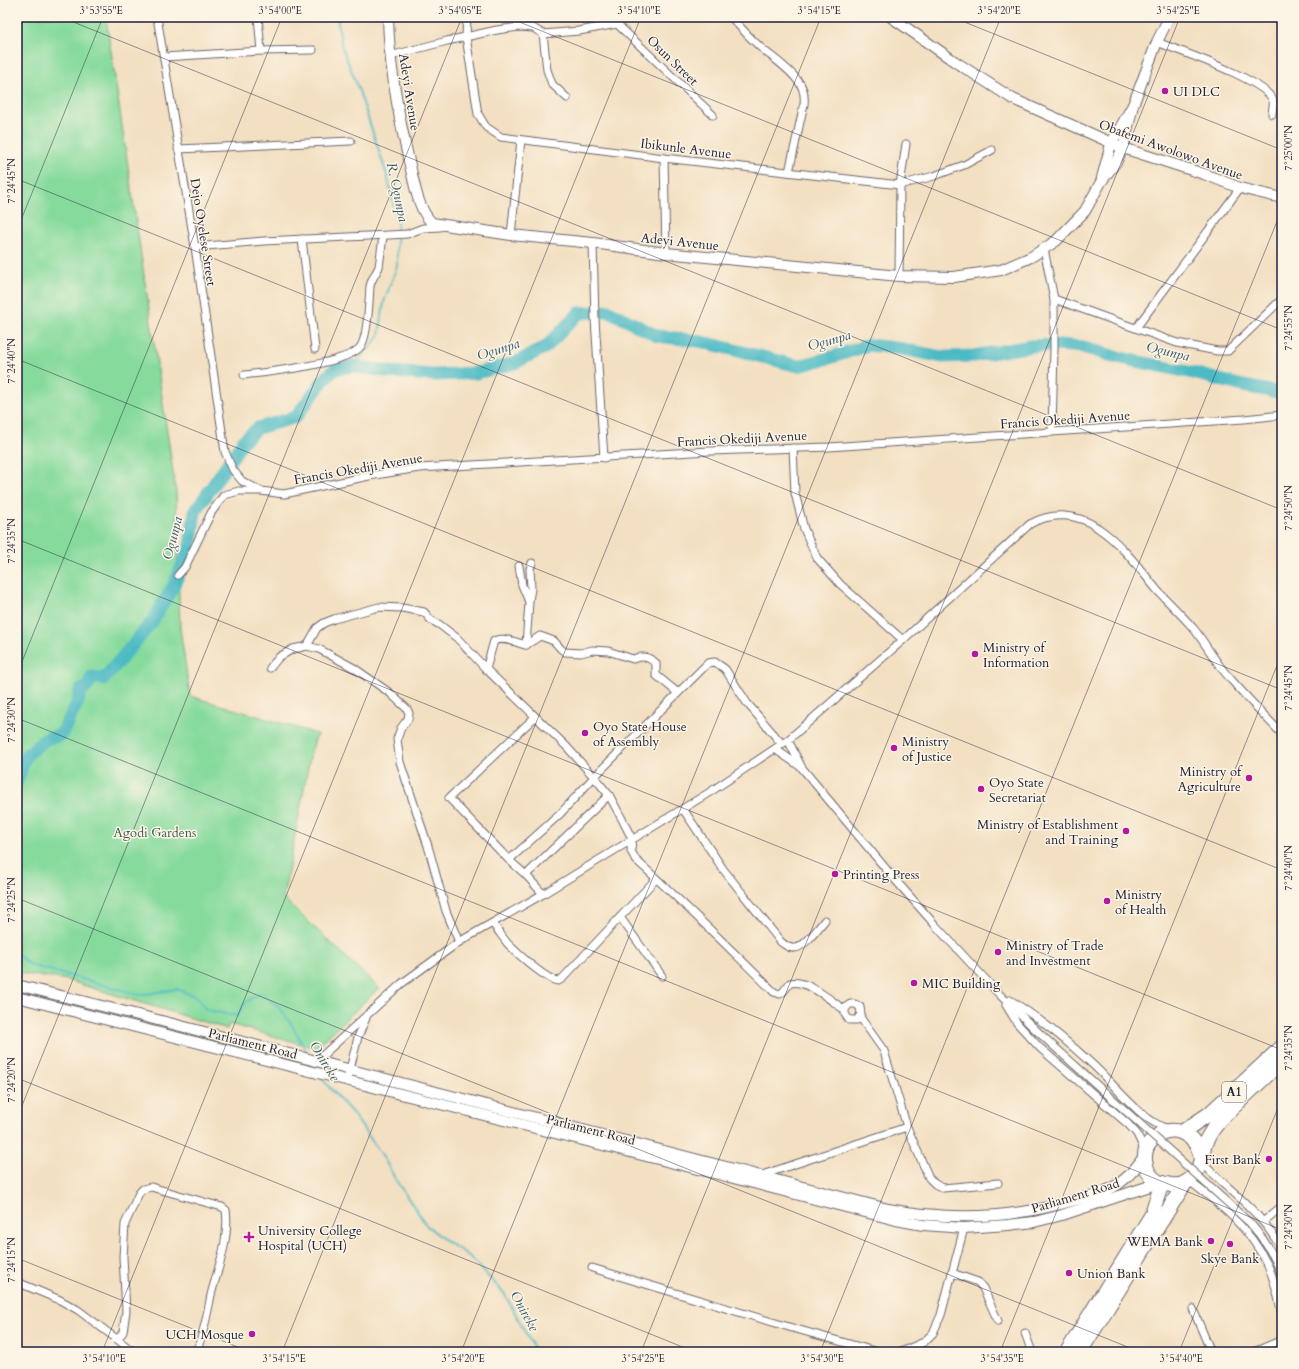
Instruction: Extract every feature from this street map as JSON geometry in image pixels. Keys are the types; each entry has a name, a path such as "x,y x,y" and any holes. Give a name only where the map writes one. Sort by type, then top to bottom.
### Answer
{"highway":[{"name":"A1","path":"1179,1131 1198,1122 1218,1107 1282,1047"},
{"name":"A1","path":"1201,1160 1207,1139 1224,1116 1282,1061"},
{"path":"1080,1352 1187,1182 1197,1173 1201,1160 1199,1150 1195,1142 1189,1136 1179,1131 1166,1131 1157,1136 1150,1143 1145,1154 1145,1163 1148,1171 1153,1178 1161,1183 1177,1186 1187,1182"},
{"path":"1067,1352 1151,1216 1161,1183"}],"main road":[{"name":"Adeyi Avenue","path":"388,17 390,56 400,119 413,179 422,209 427,218 432,223 512,235 666,253 900,276 954,277 1001,270 1031,258 1056,241 1085,211 1101,182 1116,162 1123,148 1133,105"},
{"name":"Obafemi Awolowo Avenue","path":"891,17 954,61 1013,99 1111,144 1204,174 1240,188 1282,198"},
{"path":"1133,105 1157,42 1169,17"},
{"name":"Adeyi Avenue","path":"1101,182 1111,144 1133,105"},
{"name":"Parliament Road","path":"17,985 350,1070 756,1179 896,1220 964,1228 1034,1222 1062,1215 1161,1183"},
{"name":"Parliament Road","path":"17,997 321,1074 756,1179 916,1214 948,1217 977,1217 1006,1215 1058,1206 1101,1192 1120,1183 1129,1176 1145,1154"}],"street":[{"name":"Dejo Oyelese Street","path":"157,17 178,149 196,247 225,452"},
{"path":"258,17 261,51"},
{"name":"Ibikunle Avenue","path":"467,17 466,37 478,114 486,127 501,137 664,158 900,185 934,176 964,165 992,150"},
{"path":"390,56 497,30 533,28 543,34 579,31 617,24 625,17"},
{"path":"730,17 758,45 798,80 803,88 805,96 804,104 789,172"},
{"name":"Osun Street","path":"617,24 713,115"},
{"path":"543,34 548,70 552,84 567,98"},
{"path":"1157,42 1239,75 1259,86 1265,90 1273,101 1272,114"},
{"path":"164,57 261,51 313,50"},
{"path":"512,235 521,140"},
{"path":"178,149 351,141"},
{"path":"900,276 900,185 906,144"},
{"path":"664,158 666,253"},
{"path":"1136,328 1240,188"},
{"path":"196,247 407,234 423,228 449,226"},
{"path":"244,375 329,362 358,351 365,337 370,286 379,267 386,235"},
{"path":"302,240 315,349"},
{"path":"593,244 594,304 604,458"},
{"path":"1044,249 1054,299 1052,432"},
{"path":"1054,299 1177,343 1217,351 1228,351 1282,299"},
{"name":"Francis Okediji Avenue","path":"225,452 232,470 242,481 261,491 284,494 369,476 419,468 710,451 793,448 1244,420 1282,415"},
{"path":"793,448 794,492 804,529 817,558 840,584 903,640"},
{"path":"178,575 185,567 210,513 224,495 239,491 261,491"},
{"path":"313,1061 322,1056 402,984 459,942 544,894 683,809 785,742 903,640 1030,524 1042,518 1070,516 1098,528 1130,556 1194,630 1228,676 1282,734"},
{"path":"526,645 531,589 530,569 532,563"},
{"path":"519,566 522,584 529,602"},
{"path":"308,646 317,628 324,623 379,606 424,612 431,620 457,638 486,669 566,746 609,795 632,839 630,851 636,860 774,992 780,994 790,983 801,983 815,990 845,1010"},
{"path":"486,669 494,641 496,639 526,645 540,636 554,641 565,652 581,653 598,650 608,651 633,659 639,656 648,657 656,663 656,676 678,693"},
{"path":"270,668 279,658 293,649 308,646 319,649 354,668 390,693 407,709 409,713 408,719 401,728 397,739 400,762 428,846 446,910 459,942"},
{"path":"509,860 560,814 594,777 708,663 715,662 725,669 747,703 785,742 802,768 932,922 999,994 1037,1031 1250,1223 1262,1236 1270,1248 1282,1276"},
{"path":"535,717 449,798 544,894"},
{"path":"775,749 802,768"},
{"path":"526,875 609,795"},
{"path":"683,809 722,869 781,942 786,946 795,948 802,946 825,920"},
{"path":"493,924 508,943 529,963 550,978 558,981 562,979 656,879"},
{"path":"620,917 662,976"},
{"path":"999,994 1035,1015 1050,1027 1092,1064 1151,1121 1161,1127 1179,1131"},
{"path":"999,994 1017,1023 1026,1034 1128,1124 1137,1134 1145,1154"},
{"path":"860,1017 857,1020 849,1020 845,1014 845,1010 849,1004 856,1004 861,1010 860,1017 884,1051 907,1127 929,1178 935,1184 943,1188 998,1183"},
{"path":"347,1080 358,1037 367,1016"},
{"path":"756,1179 907,1127"},
{"path":"1201,1160 1263,1222 1270,1230 1282,1250"},
{"path":"1187,1182 1237,1220 1251,1237 1267,1264 1273,1279 1282,1314"},
{"path":"118,1339 123,1332 126,1311 123,1257 125,1224 139,1193 143,1189 151,1187 222,1207 226,1210 228,1219 226,1236 205,1325 196,1352"},
{"path":"1263,1222 1282,1206"},
{"path":"901,1352 924,1342 932,1333 941,1316 964,1228"},
{"path":"592,1268 878,1352"},
{"path":"952,1274 978,1282 983,1288 998,1320"},
{"path":"17,1282 60,1300 78,1310 134,1352"},
{"path":"1193,1310 1211,1352"},
{"path":"1025,1333 1032,1352"},
{"path":"1254,1352 1282,1340"}],"green space":[{"name":"Agodi Gardens","path":"17,17 106,17 176,492 180,628 190,696 317,734 311,752 283,898 379,988 316,1048 229,1024 227,1029 63,979 17,973"}],"waterway":[{"name":"R. Ogunpa","path":"337,17 342,47 357,85 387,175 397,220 397,233"},
{"name":"R. Ogunpa","path":"354,366 379,336 384,302 397,266 397,237"},
{"name":"Ogunpa","path":"17,782 26,755 46,739 61,735 78,702 80,691 87,687 92,677 104,679 152,622 174,585 190,546 195,512 243,441 258,428 296,417 322,382 335,369 354,366 390,372 434,375 477,373 515,363 546,347 579,313 609,311 657,336 699,341 798,366 869,345 903,349 942,357 974,356 1031,346 1059,345 1083,347 1116,357 1193,373 1243,386 1282,393"},
{"name":"Onireke","path":"17,954 30,965 140,995 177,989 197,997 206,1010 237,1016 246,1002 260,993 279,1007 292,1025 308,1054"},
{"name":"Onireke","path":"323,1079 353,1114 382,1155 397,1182 427,1226 469,1256 504,1293 536,1352"}],"place":[{"name":"UI DLC","path":"1165,91"},
{"name":"Ministry of Information","path":"975,654"},
{"name":"Oyo State House of Assembly","path":"585,733"},
{"name":"Ministry of Justice","path":"894,748"},
{"name":"Ministry of Agriculture","path":"1249,778"},
{"name":"Oyo State Secretariat","path":"981,789"},
{"name":"Ministry of Establishment and Training","path":"1126,831"},
{"name":"Printing Press","path":"835,874"},
{"name":"Ministry of Health","path":"1107,901"},
{"name":"Ministry of Trade and Investment","path":"998,952"},
{"name":"MIC Building","path":"914,983"},
{"name":"First Bank","path":"1269,1159"},
{"name":"University College Hospital (UCH)","path":"249,1237"},
{"name":"WEMA Bank","path":"1211,1241"},
{"name":"Skye Bank","path":"1230,1244"},
{"name":"Union Bank","path":"1069,1273"},
{"name":"UCH Mosque","path":"252,1334"}]}
